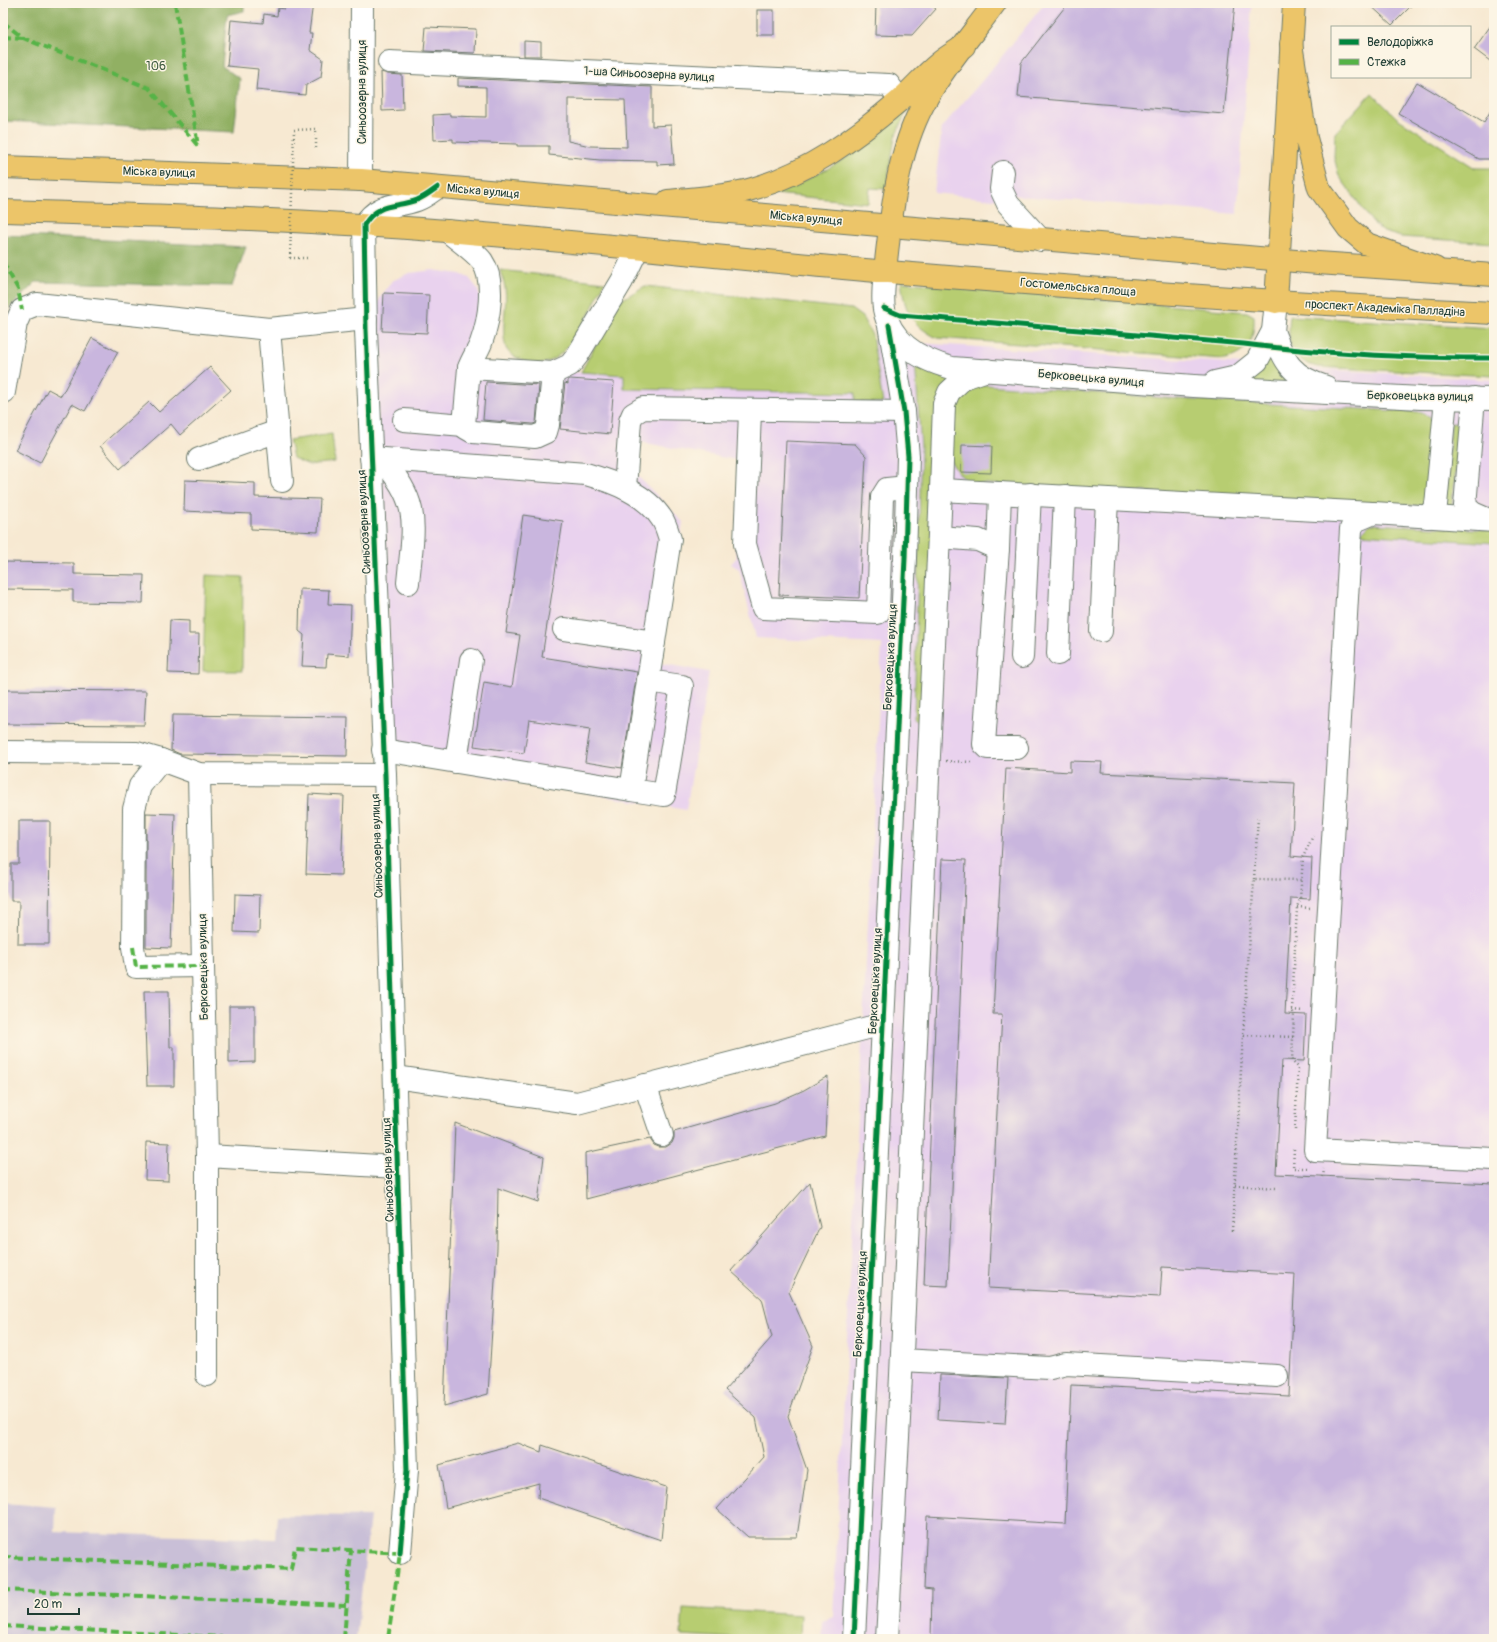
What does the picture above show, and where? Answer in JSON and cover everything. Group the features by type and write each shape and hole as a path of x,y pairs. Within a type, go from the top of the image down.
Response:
{"main road":[{"path":"3,211 263,219 364,225 446,231 637,250 884,271 890,225 906,148 924,104 939,78 995,3"},
{"path":"1276,302 1294,3"},
{"path":"1291,44 1306,138 1320,188 1348,228 1367,244 1452,273"},
{"path":"639,204 719,196 752,189 791,174 851,140 900,100 938,63 964,46"},
{"name":"Міська вулиця","path":"3,167 361,180 890,225"},
{"path":"890,225 1040,240 1279,260 1494,275"},
{"name":"Гостомельська площа","path":"884,271 1276,302"},
{"name":"проспект Академіка Палладіна","path":"1276,302 1494,313"}],"street":[{"name":"Синьоозерна вулиця","path":"361,180 362,3"},
{"name":"1-ша Синьоозерна вулиця","path":"389,62 889,85 900,100"},
{"path":"1003,172 1001,189 1008,204 1040,240"},
{"path":"364,225 370,216 380,209 393,204 416,201 427,196 438,187"},
{"name":"Синьоозерна вулиця","path":"364,225 366,319 376,459 407,1470 400,1553"},
{"path":"446,231 482,261 489,277 487,325 480,345 469,368 464,424 466,428 473,432 535,437 541,436 546,432 548,425 553,373"},
{"path":"469,368 553,373 570,365 577,356 622,280 637,250"},
{"name":"Берковецька вулиця","path":"854,1639 904,577 908,456 904,412 889,325 884,308 884,271"},
{"name":"Берковецька вулиця","path":"1194,386 1237,377 1257,361 1273,331 1276,302"},
{"path":"4,392 16,323 22,310 37,304 269,329 366,319"},
{"name":"Берковецька вулиця","path":"889,325 915,354 930,362 952,368 1194,386 1346,394 1484,398"},
{"path":"269,329 282,481"},
{"name":"Берковецька вулиця","path":"1273,331 1283,358 1299,376 1309,382 1346,394"},
{"name":"Берковецька вулиця","path":"887,1639 902,1360 944,404 949,392 964,378 987,370"},
{"path":"1428,517 1436,505 1446,398"},
{"path":"1484,398 1464,506 1473,514 1493,521"},
{"path":"625,488 630,420 638,410 644,408 750,411 904,412"},
{"path":"750,411 745,544 763,608 878,613 882,497 887,489 907,487"},
{"path":"404,420 464,424"},
{"path":"199,458 278,431"},
{"path":"376,459 586,474 608,480 625,488 647,504 662,519 670,539 631,790"},
{"path":"376,459 397,476 409,499 414,520 408,583"},
{"path":"941,490 1374,513 1493,521"},
{"path":"1000,493 998,549 984,744 988,748 1017,748"},
{"path":"1022,657 1030,494"},
{"path":"1058,654 1064,496"},
{"path":"1101,632 1107,499"},
{"path":"1374,513 1355,521 1350,535 1315,1150 1494,1159"},
{"path":"939,537 978,540 998,549"},
{"path":"880,576 904,577"},
{"path":"564,629 654,642"},
{"path":"456,762 471,660"},
{"path":"384,750 664,795 682,686 648,681"},
{"path":"3,752 137,753 199,774 385,775"},
{"path":"161,760 140,786 134,809 133,947 136,967 203,966"},
{"name":"Берковецька вулиця","path":"199,774 207,1156 207,1375"},
{"path":"395,1077 577,1103 883,1024"},
{"path":"646,1085 662,1135"},
{"path":"207,1156 397,1167"},
{"path":"902,1360 1050,1368 1066,1364 1277,1376"}],"path":[{"path":"310,258 290,258 294,130 316,129 316,149"},
{"path":"940,761 979,762 988,748"},
{"path":"1232,1231 1258,818"},
{"path":"1294,1014 1292,1010 1297,907 1303,857"},
{"path":"1254,879 1301,880"},
{"path":"1244,1035 1293,1037"},
{"path":"1235,1185 1276,1188"}],"shaded area":[{"path":"1045,3 1252,3 1237,214 1009,195 993,199 934,193 942,127 981,82"},
{"path":"433,270 460,274 469,278 477,288 481,300 478,323 465,347 461,366 624,375 624,389 855,393 855,402 871,340 1494,380 1494,1639 821,1639 822,1621 833,1617 882,644 756,638 739,569 731,564 737,557 735,549 742,461 640,442 635,473 683,522 659,663 709,672 686,810 396,761 373,317 380,298 392,281 409,273"},
{"path":"3,1503 56,1507 55,1532 275,1539 277,1515 370,1516 356,1639 3,1639"}],"green space":[{"name":"106","path":"3,3 244,3 244,11 227,15 222,66 240,79 234,132 3,121"},
{"path":"1372,93 1397,118 1475,168 1494,168 1494,243 1401,237 1384,232 1373,223 1339,176 1334,157 1335,133"},
{"path":"907,110 895,137 886,189 870,188 868,203 775,194 819,173 852,154 869,142"},
{"path":"3,235 246,247 232,286 36,282 6,311 3,327"},
{"path":"500,270 605,282 575,337 564,350 553,359 540,364 520,360 512,355 506,348 504,340 504,325 506,295 505,285"},
{"path":"901,282 1247,312 1254,316 1254,324 1251,338 1244,349 1239,354 1224,359 937,338 928,333 910,316"},
{"path":"645,286 851,309 862,317 872,335 883,403 855,402 855,393 624,389 624,375 581,372 619,301"},
{"path":"1290,316 1494,328 1494,376 1318,367 1301,360 1292,349 1289,334"},
{"path":"1271,343 1284,376 1296,388 1244,386"},
{"path":"915,361 929,373 949,379 920,721 914,719 921,448"},
{"path":"973,384 1193,400 1419,412 1429,416 1436,424 1425,506 968,483 956,470 950,460 952,402"},
{"path":"1451,423 1461,424 1452,504 1450,507 1444,508"},
{"path":"332,434 335,462 309,465 293,458 289,440"},
{"path":"1370,524 1494,530 1494,543 1360,534"},
{"path":"206,575 243,577 242,671 203,671"},
{"path":"683,1608 801,1615 800,1639 747,1639 681,1635"}],"building":[{"path":"286,3 313,3 309,33 312,33 310,50 323,59 321,77 306,85 305,95 256,90 258,69 227,66 231,20 263,23 264,14 277,16 278,8 285,9"},
{"path":"876,3 929,3 936,9 912,36 875,35"},
{"path":"1068,3 1235,3 1224,114 1018,97 1021,63"},
{"path":"1368,3 1414,3 1392,25"},
{"path":"757,10 774,10 774,35 757,35"},
{"path":"1494,21 1494,64 1474,49"},
{"path":"426,27 476,29 475,53 424,51"},
{"path":"524,41 541,42 541,56 524,56"},
{"path":"381,72 402,75 403,110 382,111"},
{"path":"458,78 652,87 652,126 671,125 674,164 657,165 657,161 600,160 549,155 549,146 517,146 517,144 453,142 453,139 434,140 433,115 450,114 450,116 486,117 486,87 458,86","holes":["568,99 625,100 627,147 590,146 568,141"]},
{"path":"1417,82 1484,122 1494,105 1494,159 1479,159 1398,113"},
{"path":"384,293 429,295 427,333 382,331"},
{"path":"92,338 118,352 85,411 72,404 40,463 15,450 48,389 61,396"},
{"path":"210,367 231,390 180,435 171,424 120,469 100,446 149,402 159,412"},
{"path":"568,380 614,382 610,434 560,429 565,383 568,384"},
{"path":"486,382 539,385 536,423 483,420"},
{"path":"786,441 855,444 866,456 859,598 779,595"},
{"path":"962,445 992,446 991,473 961,472"},
{"path":"185,480 255,483 255,497 320,499 318,532 251,529 251,514 184,511"},
{"path":"523,515 563,521 542,657 637,672 622,768 585,762 590,729 529,720 524,753 474,746 484,682 512,687 520,635 506,633"},
{"path":"3,562 74,563 74,574 144,575 143,603 73,602 73,590 3,589"},
{"path":"300,589 329,590 328,604 351,605 349,656 327,654 326,667 302,666 304,635 299,631"},
{"path":"170,620 189,621 189,634 199,634 198,674 168,673"},
{"path":"3,690 146,691 144,725 3,724"},
{"path":"172,715 348,717 347,756 180,754 171,750"},
{"path":"1070,761 1102,762 1101,773 1295,783 1291,856 1312,858 1310,899 1291,898 1285,1014 1306,1015 1304,1061 1282,1060 1276,1174 1494,1184 1494,1639 931,1639 932,1590 924,1589 927,1516 1065,1524 1071,1385 1289,1396 1295,1274 1162,1267 1160,1297 988,1288 1002,1014 993,1014 1006,768 1070,772"},
{"path":"309,794 344,796 341,875 306,874"},
{"path":"146,813 175,814 171,948 146,947"},
{"path":"19,821 50,821 49,944 18,944 19,901 11,901 11,864 19,864"},
{"path":"942,859 966,860 948,1286 924,1285"},
{"path":"235,894 260,895 259,933 234,932"},
{"path":"144,991 169,991 170,1047 174,1047 174,1086 147,1086"},
{"path":"229,1006 255,1006 255,1062 229,1063"},
{"path":"828,1076 825,1136 586,1199 585,1153 650,1139 654,1145 666,1147 672,1143 674,1132 775,1103 804,1090"},
{"path":"455,1123 544,1157 538,1202 498,1188 497,1248 488,1394 444,1406"},
{"path":"146,1142 169,1143 168,1181 145,1180"},
{"path":"810,1182 820,1227 789,1292 813,1346 788,1416 807,1470 797,1537 748,1537 717,1509 764,1457 756,1418 725,1390 772,1337 762,1299 731,1271"},
{"path":"940,1375 1008,1378 1005,1424 938,1420"},
{"path":"518,1443 541,1452 542,1445 666,1487 661,1540 538,1498 539,1483 446,1508 439,1465"}],"marked path":[{"path":"175,3 198,146"},
{"path":"3,22 23,38 149,88 198,146"},
{"path":"3,37 23,38"},
{"path":"3,262 18,289 22,310"},
{"path":"133,947 136,967 203,966"},
{"path":"3,1557 291,1569 295,1547 400,1553 388,1639"},
{"path":"344,1639 351,1550"},
{"path":"3,1590 346,1605"},
{"path":"3,1626 259,1639"}],"cycle path":[{"path":"400,1553 407,1470 385,775 366,330 364,225 369,218 381,209 417,200 438,187"},
{"path":"884,308 900,315 1337,353 1494,358"},
{"path":"854,1639 905,558 908,456 904,412 889,325"}]}
